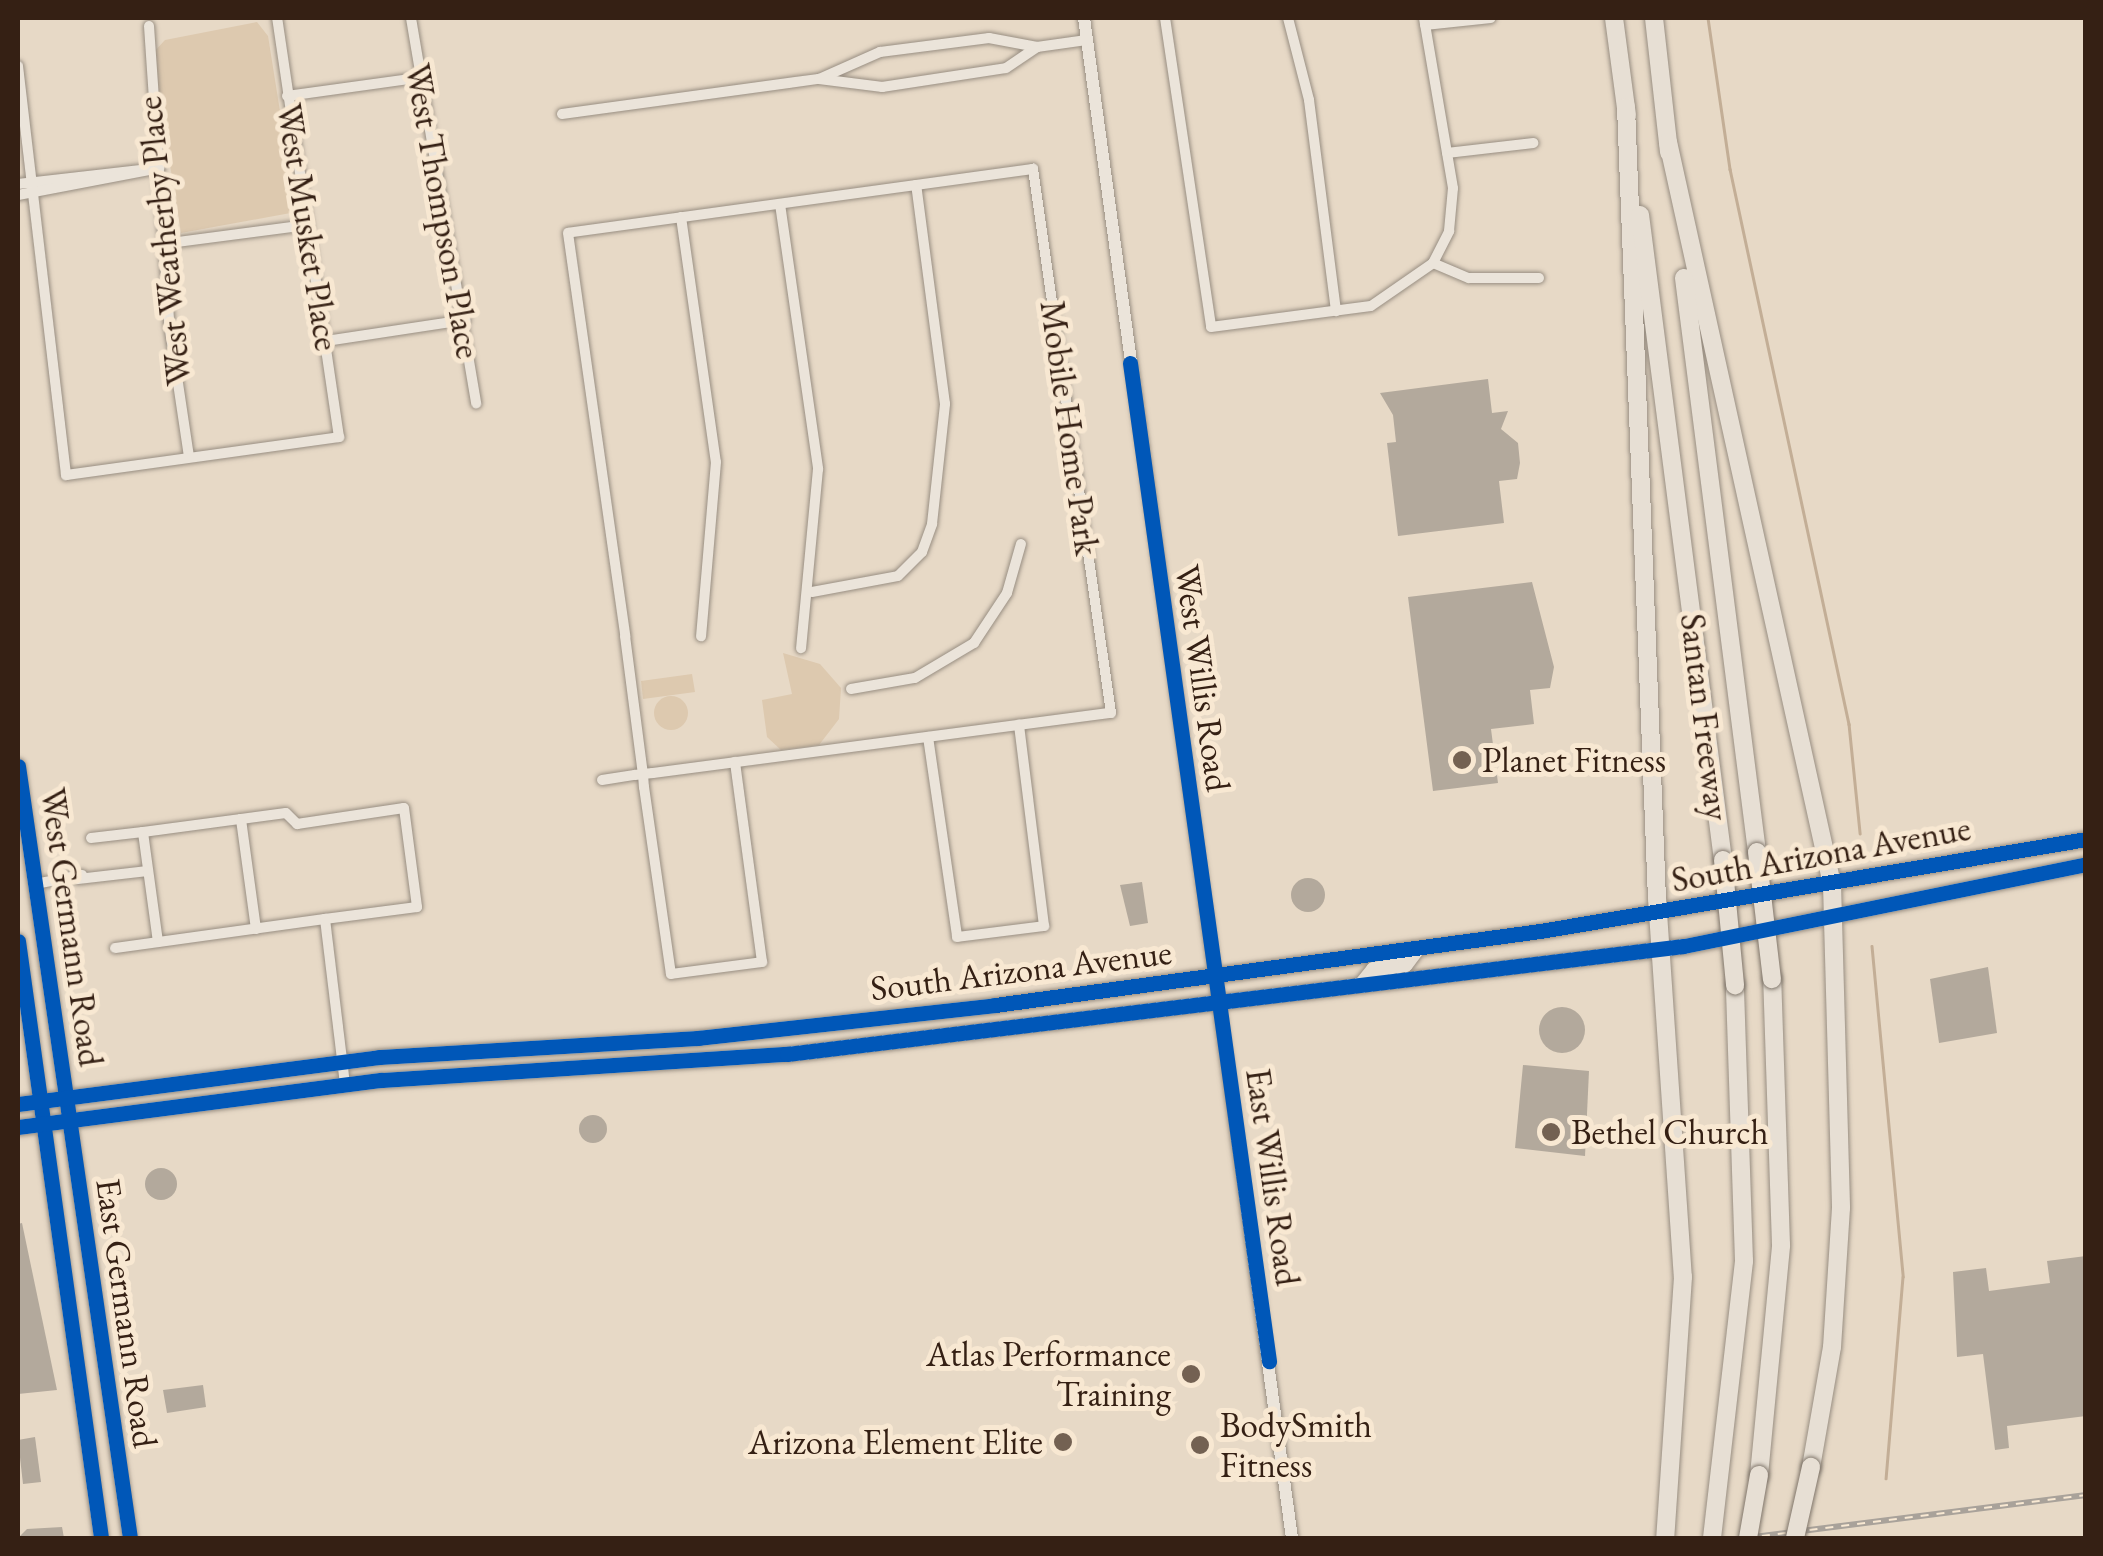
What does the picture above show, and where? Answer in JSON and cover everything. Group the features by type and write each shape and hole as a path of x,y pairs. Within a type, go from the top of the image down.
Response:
{"highway":[{"name":"Santan Freeway","path":"1614,18 1724,860 1735,985 1744,1261 1712,1538"},
{"name":"Santan Freeway","path":"1654,18 1772,979 1781,1245 1759,1475 1748,1538"},
{"path":"1626,107 1658,912 1683,1277 1666,1538"},
{"path":"1668,142 1832,884 1838,1286 1811,1468 1795,1538"}],"main road":[{"name":"West Germann Road","path":"18,766 22,824 35,884 66,1096"},
{"name":"South Arizona Avenue","path":"18,1104 342,1062 698,1038 1212,976 1658,912 2086,839"},
{"name":"South Arizona Avenue","path":"18,1127 345,1085 786,1054 1662,948 1833,920 2086,864"},
{"name":"West Germann Road","path":"18,940 39,1100"},
{"path":"1361,984 1373,970 1405,964 1416,948"},
{"name":"East Germann Road","path":"66,1096 130,1538"},
{"name":"East Germann Road","path":"39,1100 101,1538"},
{"path":"88,1447 116,1442"},
{"path":"96,1502 124,1497"}],"street":[{"name":"West Musket Place","path":"189,457 339,437 277,18"},
{"name":"West Thompson Place","path":"412,18 416,78 465,320 476,404"},
{"name":"West Willis Road","path":"1084,18 1216,1000"},
{"path":"1166,18 1212,327 1336,312 1402,293 1433,263 1449,231 1447,154 1425,22 1491,18"},
{"path":"1288,18 1309,100 1336,312"},
{"name":"West Weatherby Place","path":"148,26 170,243 169,323 189,457"},
{"path":"820,78 880,52 989,38 1036,47 1087,40"},
{"path":"562,114 820,78 900,85 1006,68 1036,47"},
{"path":"18,66 66,476 189,457"},
{"path":"287,96 416,78"},
{"path":"1447,154 1533,143"},
{"path":"18,184 35,186 160,168"},
{"name":"Mobile Home Park","path":"602,780 643,774 1110,713 1034,169 568,233 643,774 671,974 762,962 735,762"},
{"path":"812,592 898,576 922,552 932,524 945,404 916,185"},
{"path":"18,195 35,186"},
{"path":"780,204 818,469 812,592 801,648"},
{"path":"681,218 716,462 701,636"},
{"path":"170,243 306,225"},
{"path":"1433,263 1469,278 1539,278"},
{"path":"326,341 465,320"},
{"name":"Mobile Home Park","path":"851,689 915,678 974,643 1008,594 1022,544"},
{"path":"928,737 957,936 1044,926 1019,725"},
{"path":"90,838 286,813 297,824 404,808 417,907 115,948"},
{"path":"241,819 256,928"},
{"path":"143,832 158,942"},
{"path":"35,884 148,871"},
{"path":"325,919 345,1085"},
{"name":"East Willis Road","path":"1216,1000 1292,1538"}],"shaded area":[{"path":"257,22 268,36 296,212 181,233 152,54 165,40"},
{"path":"783,653 820,664 841,688 839,719 819,745 781,750 767,737 762,700 792,694"},
{"path":"692,674 695,692 643,699 641,681"},
{"path":"671,696 683,701 688,713 683,725 671,730 659,725 654,713 659,701"}],"building":[{"path":"1488,379 1492,413 1508,411 1501,429 1518,443 1517,479 1499,481 1504,523 1398,536 1387,443 1396,442 1393,415 1380,393"},
{"path":"1532,582 1554,667 1550,688 1530,690 1534,724 1491,729 1498,783 1433,791 1408,597"},
{"path":"1308,878 1320,883 1325,895 1320,907 1308,912 1296,907 1291,895 1296,883"},
{"path":"1142,882 1148,923 1130,926 1120,885"},
{"path":"1988,967 1997,1033 1939,1043 1930,979"},
{"path":"1562,1007 1578,1014 1585,1030 1578,1046 1562,1053 1546,1046 1539,1030 1546,1014"},
{"path":"1523,1065 1589,1071 1585,1156 1515,1148"},
{"path":"593,1115 603,1119 607,1129 603,1139 593,1143 583,1139 579,1129 583,1119"},
{"path":"161,1168 172,1173 177,1184 172,1195 161,1200 150,1195 145,1184 150,1173"},
{"path":"22,1223 57,1390 18,1394 18,1224"},
{"path":"2086,1256 2086,1416 2007,1426 2009,1448 1995,1450 1983,1354 1957,1357 1953,1272 1986,1268 1989,1291 2050,1283 2047,1261"},
{"path":"203,1385 206,1407 167,1413 163,1390"},
{"path":"35,1437 41,1482 23,1484 18,1440"},
{"path":"62,1527 64,1538 18,1538 27,1529"}],"waterway":[{"path":"1708,18 1730,169 1849,724 1860,833"},
{"path":"1872,946 1903,1277 1886,1478"}],"railway":[{"path":"1746,1538 2086,1495"}],"cycle path":[{"path":"1130,363 1269,1361"},
{"path":"18,766 130,1538"},
{"path":"18,1104 379,1057 698,1038 995,1005 1540,931 2086,839"},
{"path":"18,1127 382,1080 787,1054 1684,946 2086,864"},
{"path":"18,941 101,1538"}],"place":[{"name":"Planet Fitness","path":"1462,760"},
{"name":"Bethel Church","path":"1551,1132"},
{"name":"Atlas Performance Training","path":"1191,1374"},
{"name":"Arizona Element Elite","path":"1063,1442"},
{"name":"BodySmith Fitness","path":"1200,1445"}]}
